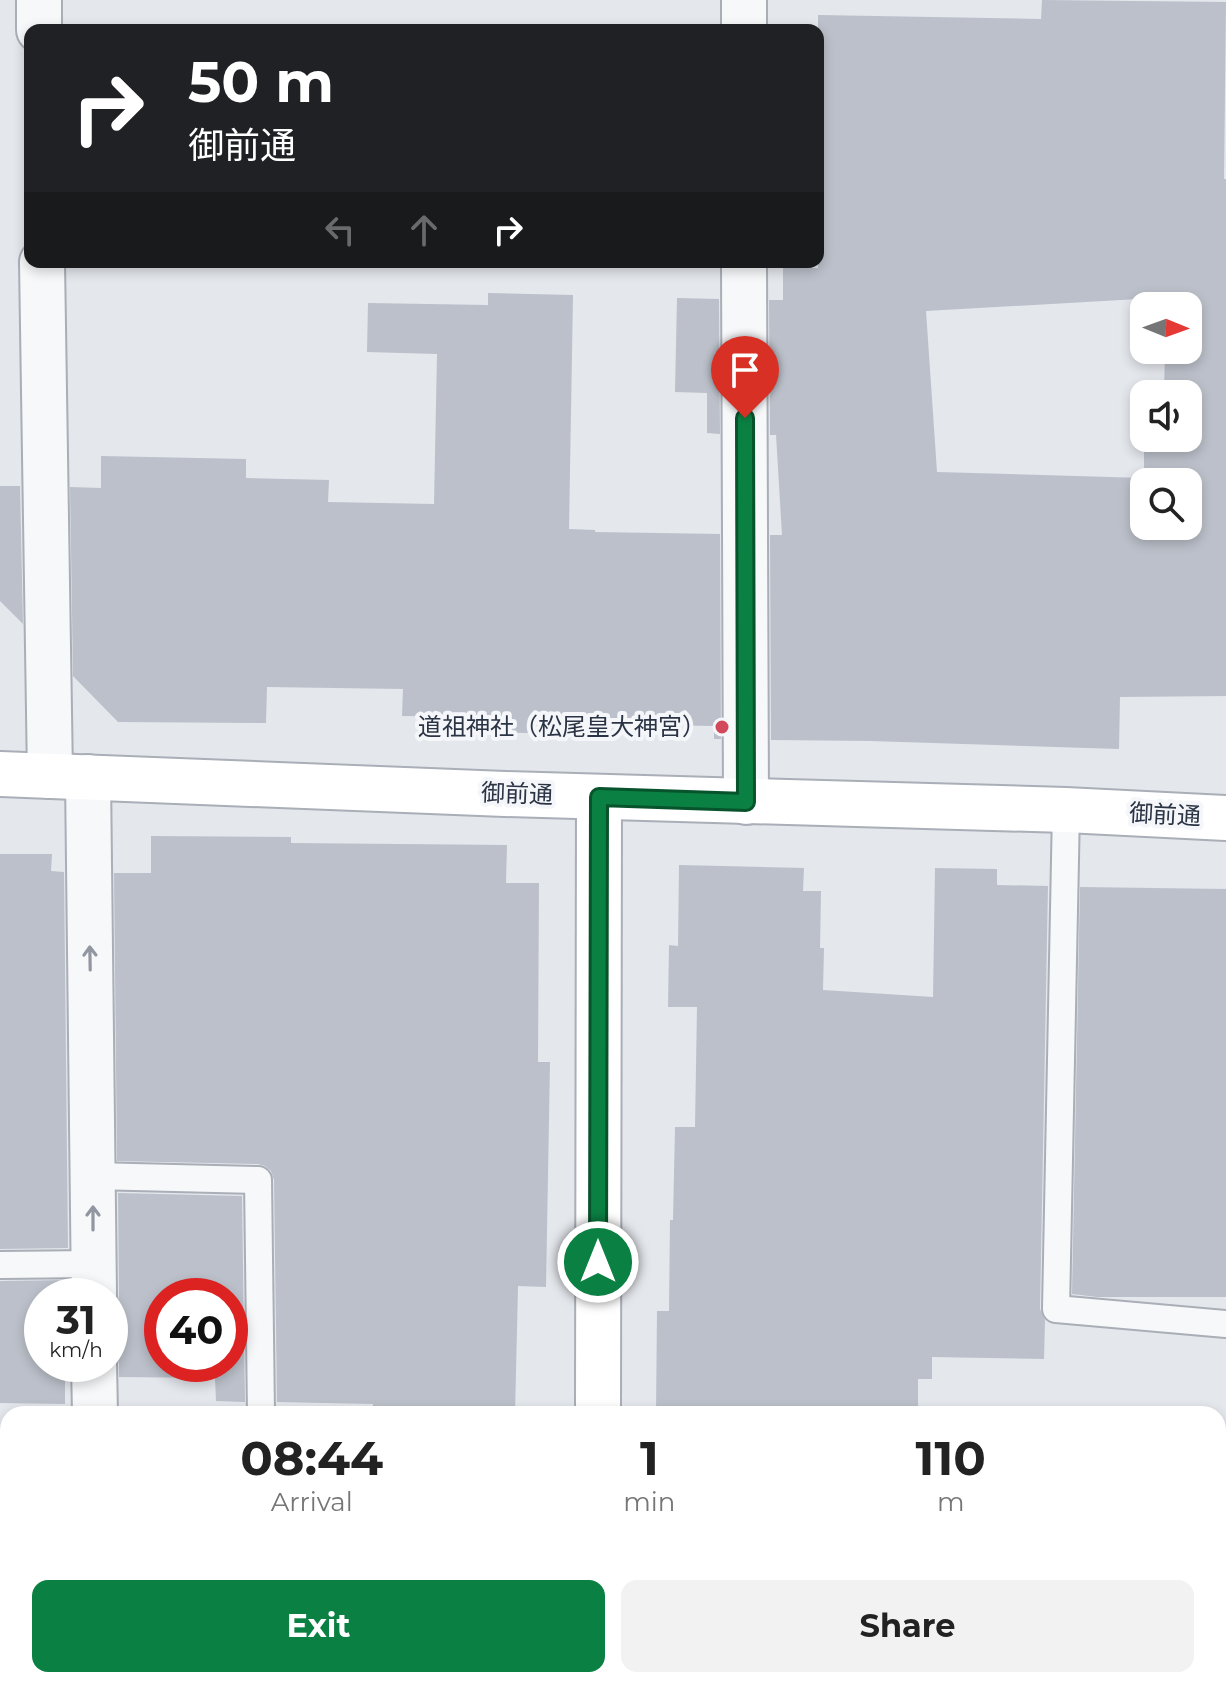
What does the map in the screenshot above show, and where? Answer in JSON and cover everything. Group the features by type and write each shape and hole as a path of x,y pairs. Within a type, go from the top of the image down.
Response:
{"street":[{"path":"39,0 39,24"},
{"path":"744,0 744,24"},
{"path":"42,268 93,1176 93,1278"},
{"path":"744,268 746,802"},
{"name":"御前通","path":"0,774 1226,818"},
{"path":"598,1406 599,797"},
{"path":"94,1382 95,1406"}],"lane":[{"path":"1066,810 1056,1309 1226,1324"},
{"path":"93,1176 258,1180 261,1406"},
{"path":"0,1265 81,1278"}],"building":[{"path":"1042,0 1226,2 1226,696 1120,697 1119,749 771,740 770,535 782,535 776,435 770,435 769,300 783,300 783,268 824,268 824,24 818,24 818,15 1041,19","holes":["1130,292 1202,292 1202,364 1165,364 1164,380 1202,380 1202,452 1144,452 1144,468 1202,468 1202,540 1130,540 1130,478 937,472 926,311 1130,299"]},
{"path":"488,293 573,295 569,529 720,534 721,739 714,739 714,726 588,724 588,727 530,726 529,733 471,732 472,717 402,716 403,689 267,687 266,723 118,722 73,676 70,487 101,488 101,456 246,459 246,478 329,480 328,502 434,504 437,354 367,352 368,303 488,305"},
{"path":"677,298 719,299 720,434 707,433 707,393 675,392"},
{"path":"0,486 20,486 23,624 0,601"},
{"path":"151,836 291,837 291,843 507,845 506,883 539,883 538,1062 550,1062 546,1287 518,1286 515,1406 277,1402 274,1180 271,1171 258,1164 117,1161 114,873 151,873"},
{"path":"0,854 52,854 51,871 64,872 68,1248 0,1249"},
{"path":"679,865 804,868 803,891 821,891 823,990 933,997 935,868 997,869 997,885 1048,886 1040,1309 1045,1320 1044,1359 932,1357 932,1379 918,1379 918,1406 656,1406 657,1311 669,1311 675,1127 695,1127 697,1007 668,1007 669,945 678,946"},
{"path":"1080,887 1226,889 1226,1297 1097,1297 1072,1294"},
{"path":"118,1193 242,1196 243,1278 144,1278 144,1377 128,1377 128,1278 119,1278"},
{"path":"0,1281 24,1281 24,1382 65,1382 65,1404 0,1403"},
{"path":"215,1382 245,1382 245,1402 216,1401"}],"place":[{"name":"道祖神社（松尾皇大神宮）","path":"722,727"}],"route":[{"path":"598,1262 599,797 746,802 745,418"}]}
